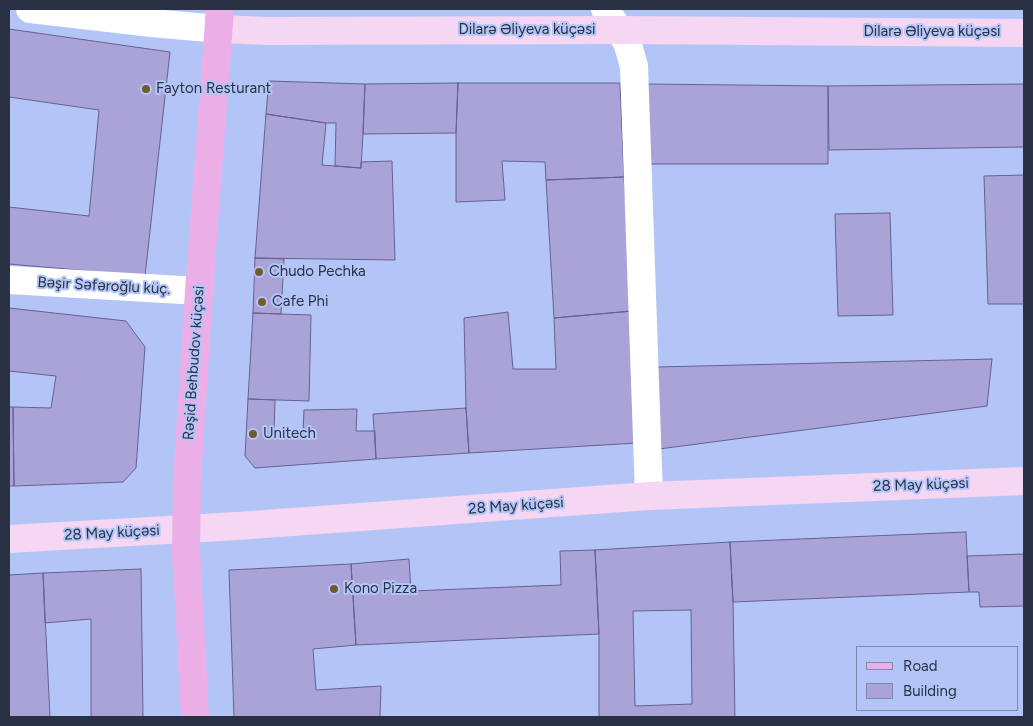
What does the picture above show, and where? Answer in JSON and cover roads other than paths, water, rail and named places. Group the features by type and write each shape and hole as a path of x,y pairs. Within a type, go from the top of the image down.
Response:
{"main road":[{"name":"Dilarə Əliyeva küçəsi","path":"219,19 267,31 612,20 1024,33"},
{"name":"Rəşid Behbudov küçəsi","path":"195,717 186,530 187,481 219,19"},
{"name":"28 May küçəsi","path":"9,539 186,530 650,496 1024,481"}],"street":[{"name":"Dilarə Əliyeva küçəsi","path":"30,9 152,23 219,19"},
{"path":"612,20 627,42 634,66 650,496"},
{"name":"Bəşir Səfəroğlu küç.","path":"9,280 199,292"}],"place":[{"name":"Fayton Resturant","path":"146,89"},
{"name":"Chudo Pechka","path":"259,272"},
{"name":"Cafe Phi","path":"262,302"},
{"name":"Unitech","path":"253,434"},
{"name":"Kono Pizza","path":"334,589"}]}
